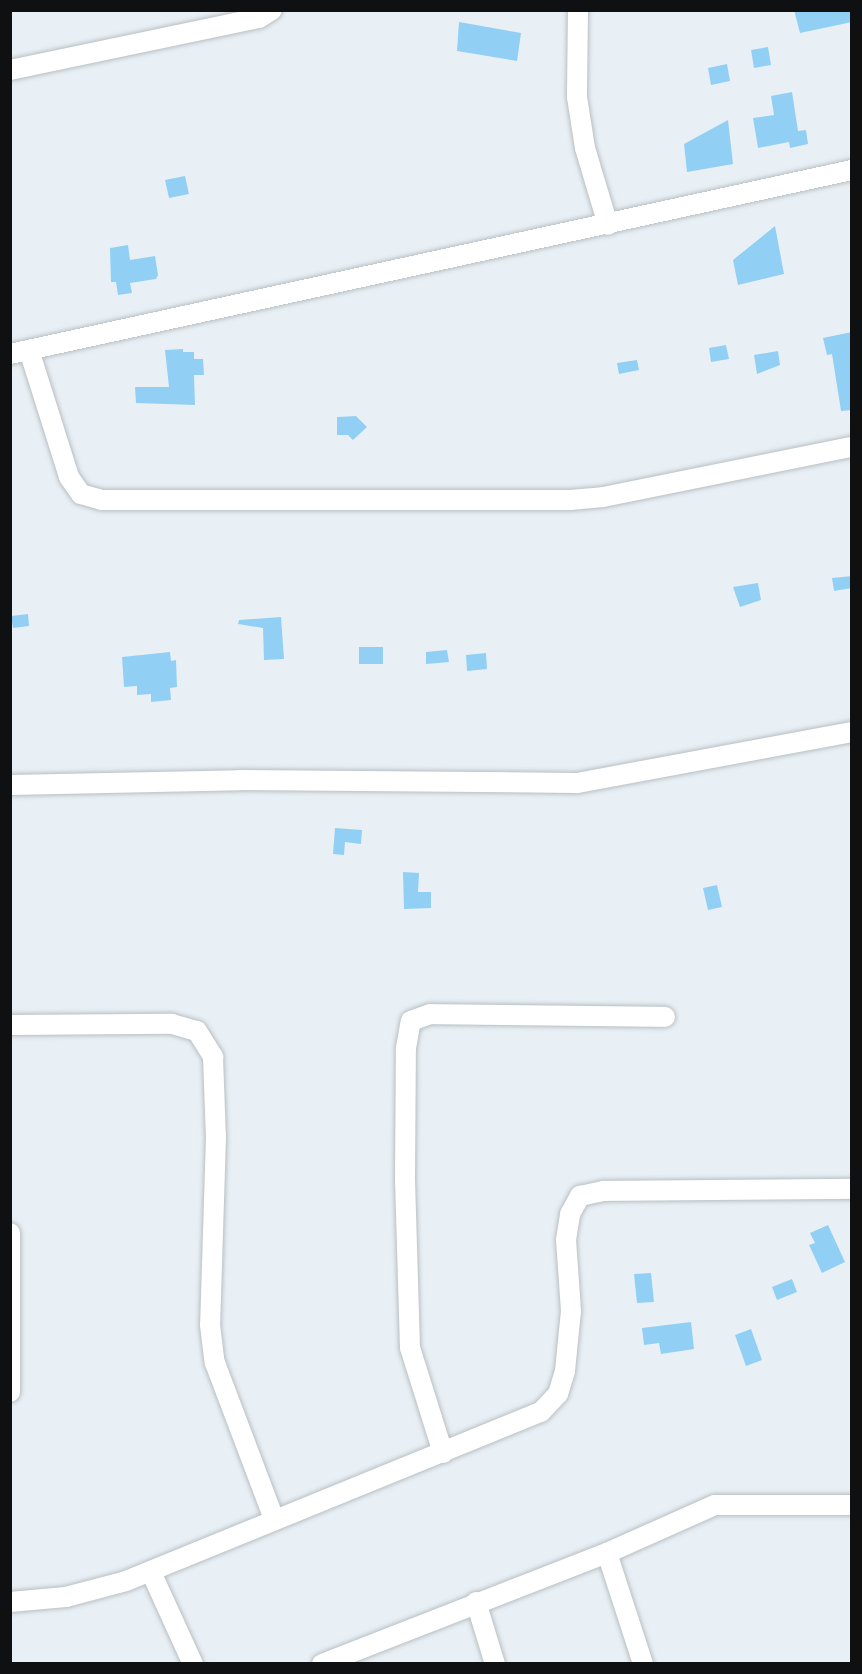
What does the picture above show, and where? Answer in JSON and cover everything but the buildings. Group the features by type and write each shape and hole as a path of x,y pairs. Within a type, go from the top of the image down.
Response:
{"street":[{"path":"10,70 259,18 272,10"},
{"path":"578,10 577,97 585,148 608,225"},
{"path":"852,170 20,352 69,477 81,494 102,500 570,500 603,497 852,447"},
{"path":"10,785 240,780 578,783 852,732"},
{"path":"443,1453 410,1348 405,1181 406,1048 411,1021 430,1014 665,1017"},
{"path":"10,1025 172,1024 198,1031 213,1058 216,1137 210,1325 225,1398 274,1519"},
{"path":"10,1602 66,1597 151,1572 274,1519 541,1412 558,1394 565,1371 571,1311 566,1240 570,1214 580,1196 604,1191 852,1189"},
{"path":"10,1233 10,1392"},
{"path":"322,1664 476,1602 608,1553 715,1505 852,1505"},
{"path":"608,1553 643,1664"},
{"path":"151,1572 193,1664"},
{"path":"476,1602 495,1664"}]}
